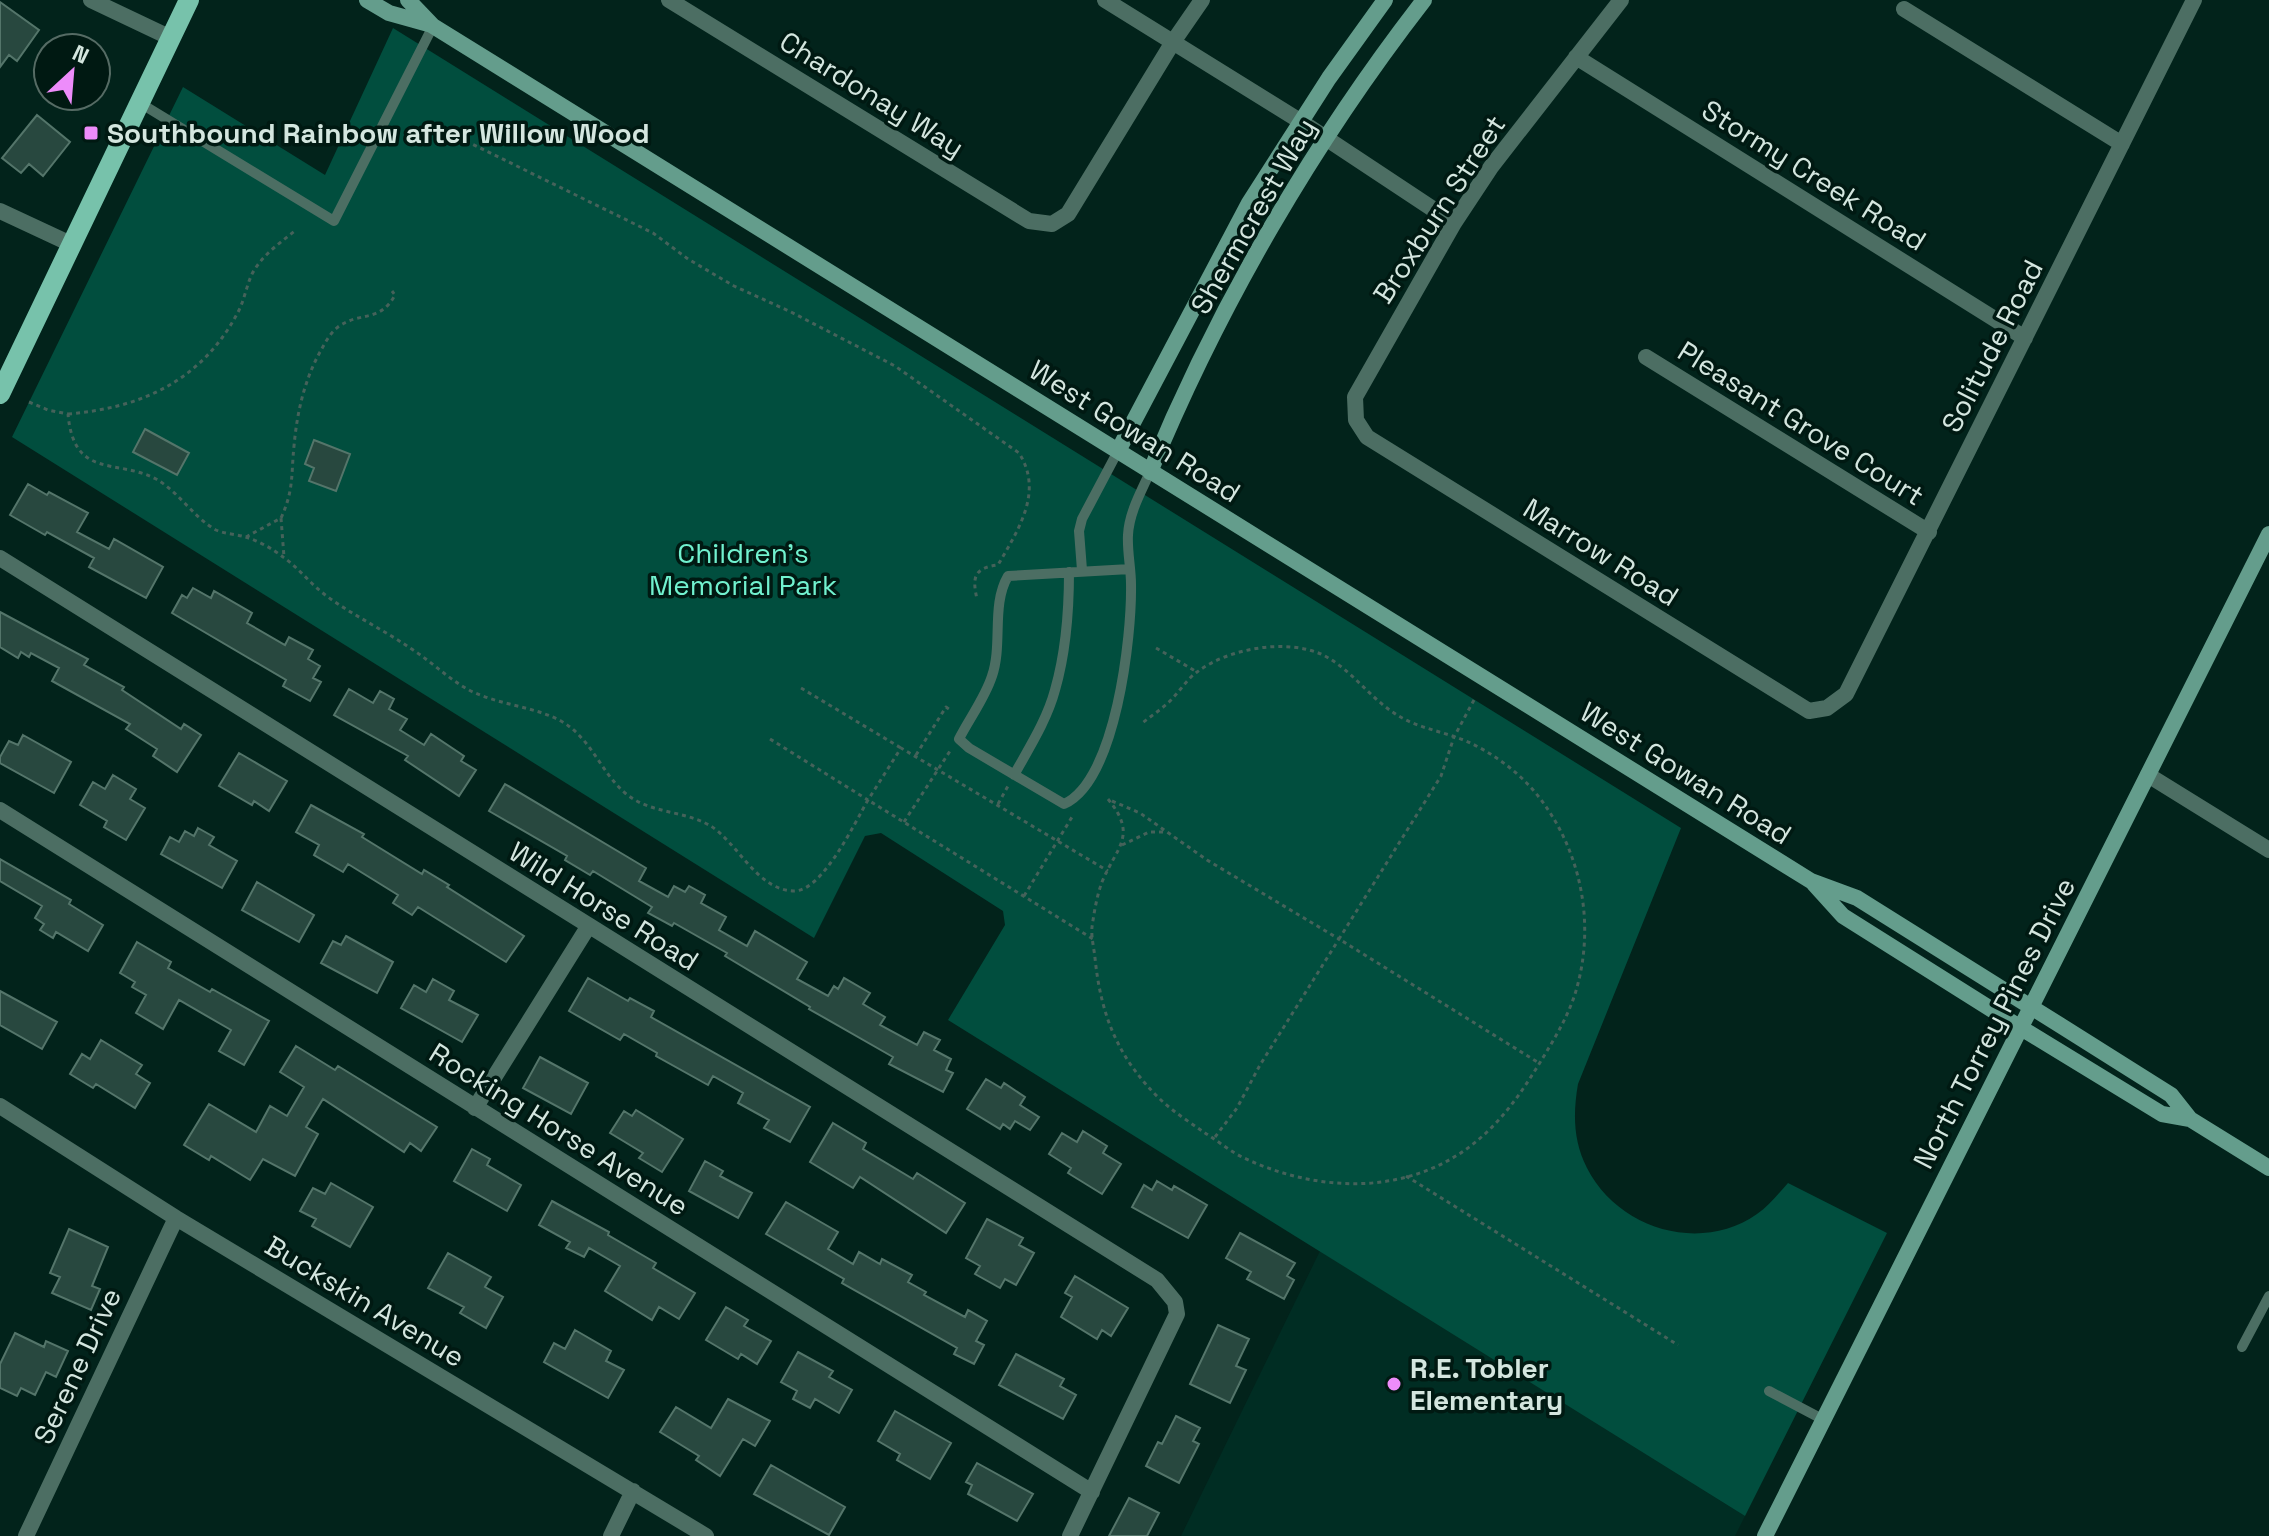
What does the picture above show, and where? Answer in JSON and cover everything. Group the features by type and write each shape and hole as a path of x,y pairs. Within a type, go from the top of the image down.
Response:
{"main road":[{"path":"0,394 189,0"}],"street":[{"path":"91,0 171,38"},
{"name":"West Gowan Road","path":"367,0 389,13 433,26"},
{"name":"West Gowan Road","path":"408,0 433,26 1150,472 1811,881 1857,898 2032,1007 2171,1095 2190,1119 2269,1168"},
{"name":"Chardonay Way","path":"669,0 1029,221 1052,224 1068,214 1173,42"},
{"path":"1105,0 1300,121 1454,223"},
{"path":"1173,42 1202,0"},
{"name":"Shermcrest Way","path":"1118,451 1226,244 1300,121 1385,0"},
{"name":"Shermcrest Way","path":"1150,472 1224,316 1275,220 1424,0"},
{"name":"Broxburn Street","path":"1356,420 1355,397 1454,223 1491,167 1621,0"},
{"name":"Solitude Road","path":"1827,708 1846,694 2194,0"},
{"path":"1904,9 2122,144"},
{"name":"Stormy Creek Road","path":"1576,57 2025,338"},
{"path":"0,211 73,245"},
{"name":"Pleasant Grove Court","path":"1646,357 1929,532"},
{"name":"Marrow Road","path":"1356,420 1367,437 1809,711 1827,708"},
{"name":"North Torrey Pines Drive","path":"1765,1536 2269,534"},
{"name":"Wild Horse Road","path":"0,558 1157,1280 1175,1302 1177,1314 1092,1492"},
{"path":"2148,775 2269,850"},
{"name":"Rocking Horse Avenue","path":"0,810 1092,1492"},
{"name":"West Gowan Road","path":"1811,881 1843,916 2021,1028 2162,1114 2190,1119"},
{"path":"475,1108 588,927"},
{"name":"Buckskin Avenue","path":"0,1106 176,1218 706,1536"},
{"name":"Serene Drive","path":"26,1536 176,1218"},
{"path":"611,1536 633,1491"},
{"path":"1070,1536 1092,1492"}],"lane":[{"path":"140,103 334,221 433,26"},
{"path":"1082,570 1079,531 1082,519 1118,451"},
{"path":"1130,569 1008,576 1001,588 999,635 992,677 959,739 1064,804 1075,799 1083,790 1102,752 1120,700 1129,642 1130,569 1128,536 1131,514 1150,472"},
{"path":"1014,775 1055,693 1065,646 1069,572"},
{"path":"2242,1347 2269,1296"},
{"path":"1769,1391 1824,1420"}],"path":[{"path":"466,141 653,233 688,259 734,286 895,366 1019,453 1027,466 1030,482 1026,512 998,565 976,572 972,580 977,599"},
{"path":"29,402 68,414 144,400 163,390 199,364 238,313 261,260 296,230"},
{"path":"284,557 281,518 293,486 299,406 321,350 338,327 354,319 382,312 395,295 392,291"},
{"path":"68,414 75,442 85,455 98,464 153,477 172,489 215,529 246,537 284,557 327,597 409,647 450,679 473,692 558,719 577,732 610,777 626,793 661,812 696,819 712,827 766,879 780,888 796,891 808,887 821,875 901,748"},
{"path":"246,537 281,518"},
{"path":"1141,724 1171,701 1197,672 1245,652 1270,645 1296,646 1323,655 1397,715 1492,756 1532,789 1549,811 1575,863 1585,917 1581,971 1564,1022 1539,1063 1513,1104 1487,1132 1462,1152 1433,1167 1372,1184 1308,1181 1241,1157 1165,1104 1124,1057 1106,1022 1097,976 1092,929 1101,884 1122,845 1122,816 1108,799 1140,813 1207,860 1539,1063"},
{"path":"1156,648 1197,672"},
{"path":"801,688 1108,871"},
{"path":"1214,1138 1237,1108 1260,1065 1441,776 1454,737 1474,700"},
{"path":"916,755 946,707 949,709"},
{"path":"770,739 1093,939"},
{"path":"904,822 959,739"},
{"path":"998,804 1014,775"},
{"path":"1024,896 1072,817"},
{"path":"1122,845 1149,832 1168,832"},
{"path":"1406,1176 1678,1345"}],"shaded area":[{"name":"R.E. Tobler Elementary","path":"1320,1251 1745,1516 1735,1536 1181,1536"}],"green space":[{"name":"Children's Memorial Park","path":"393,28 1681,828 1578,1084 1575,1127 1587,1168 1601,1189 1619,1207 1639,1220 1662,1229 1686,1233 1711,1232 1735,1226 1761,1211 1788,1183 1887,1233 1745,1516 948,1020 1005,925 1003,911 881,833 865,836 814,938 12,437 183,87 325,175"}],"building":[{"path":"0,2 39,30 32,32 32,40 17,61 9,55 0,67"},
{"path":"37,115 70,142 43,176 29,164 21,173 2,158"},
{"path":"145,429 189,453 177,475 133,452"},
{"path":"314,440 350,454 336,491 309,481 314,468 305,464"},
{"path":"28,484 88,513 77,532 109,549 114,539 163,567 146,598 89,567 94,558 10,515"},
{"path":"193,588 211,598 214,591 252,613 247,623 285,645 289,637 313,650 308,659 320,666 313,678 321,682 310,701 283,686 286,680 172,613 182,595 187,598"},
{"path":"0,612 88,659 84,665 124,687 122,690 181,729 184,724 201,735 177,772 153,756 157,749 126,729 130,724 52,681 59,668 31,653 29,657 21,652 18,658 0,647"},
{"path":"349,689 373,703 380,691 394,699 389,709 407,719 400,730 424,745 431,734 464,756 461,761 476,770 459,796 405,760 408,756 334,715"},
{"path":"23,735 71,762 54,793 0,763 9,741 18,745"},
{"path":"239,753 287,781 269,811 219,786"},
{"path":"113,775 136,789 130,799 145,808 126,840 104,827 107,821 80,805 93,782 105,789"},
{"path":"505,784 646,868 639,881 668,897 674,886 685,892 689,886 705,895 701,903 726,917 719,930 747,946 755,931 807,962 797,979 828,996 834,986 838,989 844,978 870,993 863,1004 885,1017 880,1025 917,1045 924,1032 940,1040 934,1050 951,1059 946,1070 953,1073 943,1092 889,1064 893,1057 809,1009 725,956 727,953 674,923 672,926 648,913 652,907 593,871 590,875 565,860 567,856 489,811"},
{"path":"311,805 364,834 362,837 422,874 424,870 449,885 447,887 524,936 506,962 418,907 412,915 393,903 398,895 348,864 343,872 314,855 319,845 296,832"},
{"path":"198,828 214,837 209,845 237,861 222,888 161,854 170,837 179,842 185,831 194,836"},
{"path":"0,859 71,900 69,904 103,925 88,951 56,932 53,938 40,930 44,924 35,918 42,906 0,881"},
{"path":"257,882 314,915 299,942 242,910"},
{"path":"346,936 393,962 377,993 321,963 333,941 341,945"},
{"path":"137,942 171,962 168,968 269,1021 244,1065 219,1051 231,1030 179,1000 163,1029 136,1013 146,995 132,987 135,982 120,973"},
{"path":"588,978 628,1001 630,998 654,1011 651,1017 810,1107 790,1142 764,1128 769,1120 738,1103 743,1093 713,1076 708,1085 624,1034 620,1040 569,1011"},
{"path":"433,979 454,991 449,1000 478,1015 462,1042 401,1008 414,985 426,992"},
{"path":"0,991 57,1022 42,1049 0,1025"},
{"path":"101,1040 142,1065 136,1074 150,1083 135,1108 96,1084 93,1088 70,1074 82,1054 90,1059"},
{"path":"296,1046 335,1070 338,1066 437,1127 421,1151 410,1143 404,1152 323,1099 306,1127 318,1134 295,1176 263,1159 250,1180 211,1156 209,1160 184,1145 209,1104 256,1132 270,1106 287,1116 304,1087 280,1072"},
{"path":"540,1057 588,1083 571,1114 523,1088"},
{"path":"986,1079 1001,1088 1004,1083 1025,1097 1020,1105 1039,1117 1030,1130 1015,1121 1010,1129 1003,1124 1000,1129 967,1109"},
{"path":"636,1110 683,1139 662,1172 639,1158 643,1153 610,1133 624,1111 632,1116"},
{"path":"833,1123 866,1143 863,1149 913,1179 917,1173 965,1203 946,1233 860,1177 853,1188 810,1162"},
{"path":"1083,1131 1107,1146 1103,1153 1121,1164 1102,1194 1068,1173 1071,1168 1049,1154 1062,1133 1077,1142"},
{"path":"472,1149 490,1159 487,1165 521,1185 507,1211 454,1181"},
{"path":"705,1161 723,1171 720,1176 752,1193 738,1218 689,1191"},
{"path":"1157,1181 1172,1190 1174,1186 1207,1205 1188,1238 1132,1207 1144,1185 1152,1190"},
{"path":"331,1183 373,1207 350,1247 312,1226 316,1219 300,1211 313,1188 325,1194"},
{"path":"552,1201 609,1232 608,1235 656,1263 653,1268 695,1293 679,1319 659,1307 652,1320 605,1291 620,1266 589,1248 584,1257 566,1248 570,1242 539,1225"},
{"path":"786,1202 838,1232 828,1249 853,1264 859,1252 880,1264 882,1259 912,1275 908,1282 926,1292 924,1295 965,1317 968,1310 987,1321 976,1341 984,1345 974,1364 954,1354 957,1348 842,1283 844,1279 766,1234"},
{"path":"987,1219 1023,1238 1019,1245 1034,1253 1016,1285 1005,1279 1000,1288 975,1274 980,1266 966,1258"},
{"path":"69,1229 108,1247 92,1286 100,1289 91,1310 52,1293 60,1277 50,1273"},
{"path":"1240,1233 1295,1263 1287,1276 1294,1280 1284,1299 1247,1279 1251,1272 1226,1258"},
{"path":"448,1253 491,1277 485,1287 503,1297 486,1328 460,1313 464,1307 428,1288"},
{"path":"1075,1276 1128,1308 1111,1336 1102,1330 1097,1339 1061,1317 1072,1297 1065,1293"},
{"path":"726,1307 748,1320 744,1326 771,1341 757,1364 741,1354 738,1359 706,1340"},
{"path":"1218,1325 1249,1339 1236,1366 1246,1370 1230,1403 1190,1384"},
{"path":"575,1330 611,1351 606,1361 624,1370 608,1398 544,1362 554,1343 565,1349"},
{"path":"15,1333 44,1347 46,1341 68,1351 56,1377 46,1372 35,1395 21,1388 17,1396 0,1388 0,1364"},
{"path":"798,1352 833,1371 829,1377 852,1390 839,1413 815,1399 810,1408 793,1399 797,1391 781,1382"},
{"path":"1016,1354 1064,1379 1060,1386 1076,1395 1063,1419 999,1385"},
{"path":"728,1399 770,1421 755,1446 743,1439 720,1476 696,1460 699,1456 660,1432 676,1407 711,1428"},
{"path":"895,1411 951,1443 930,1479 897,1460 900,1454 878,1441"},
{"path":"1176,1416 1200,1428 1193,1441 1199,1444 1179,1483 1146,1466 1158,1442 1162,1444"},
{"path":"977,1463 1033,1494 1017,1521 968,1494 972,1485 966,1482"},
{"path":"771,1465 845,1507 829,1535 754,1494"},
{"path":"1129,1498 1159,1513 1147,1536 1109,1536"}],"place":[{"name":"Southbound Rainbow after Willow Wood","path":"91,133"},
{"name":"R.E. Tobler Elementary","path":"1394,1384"}]}
